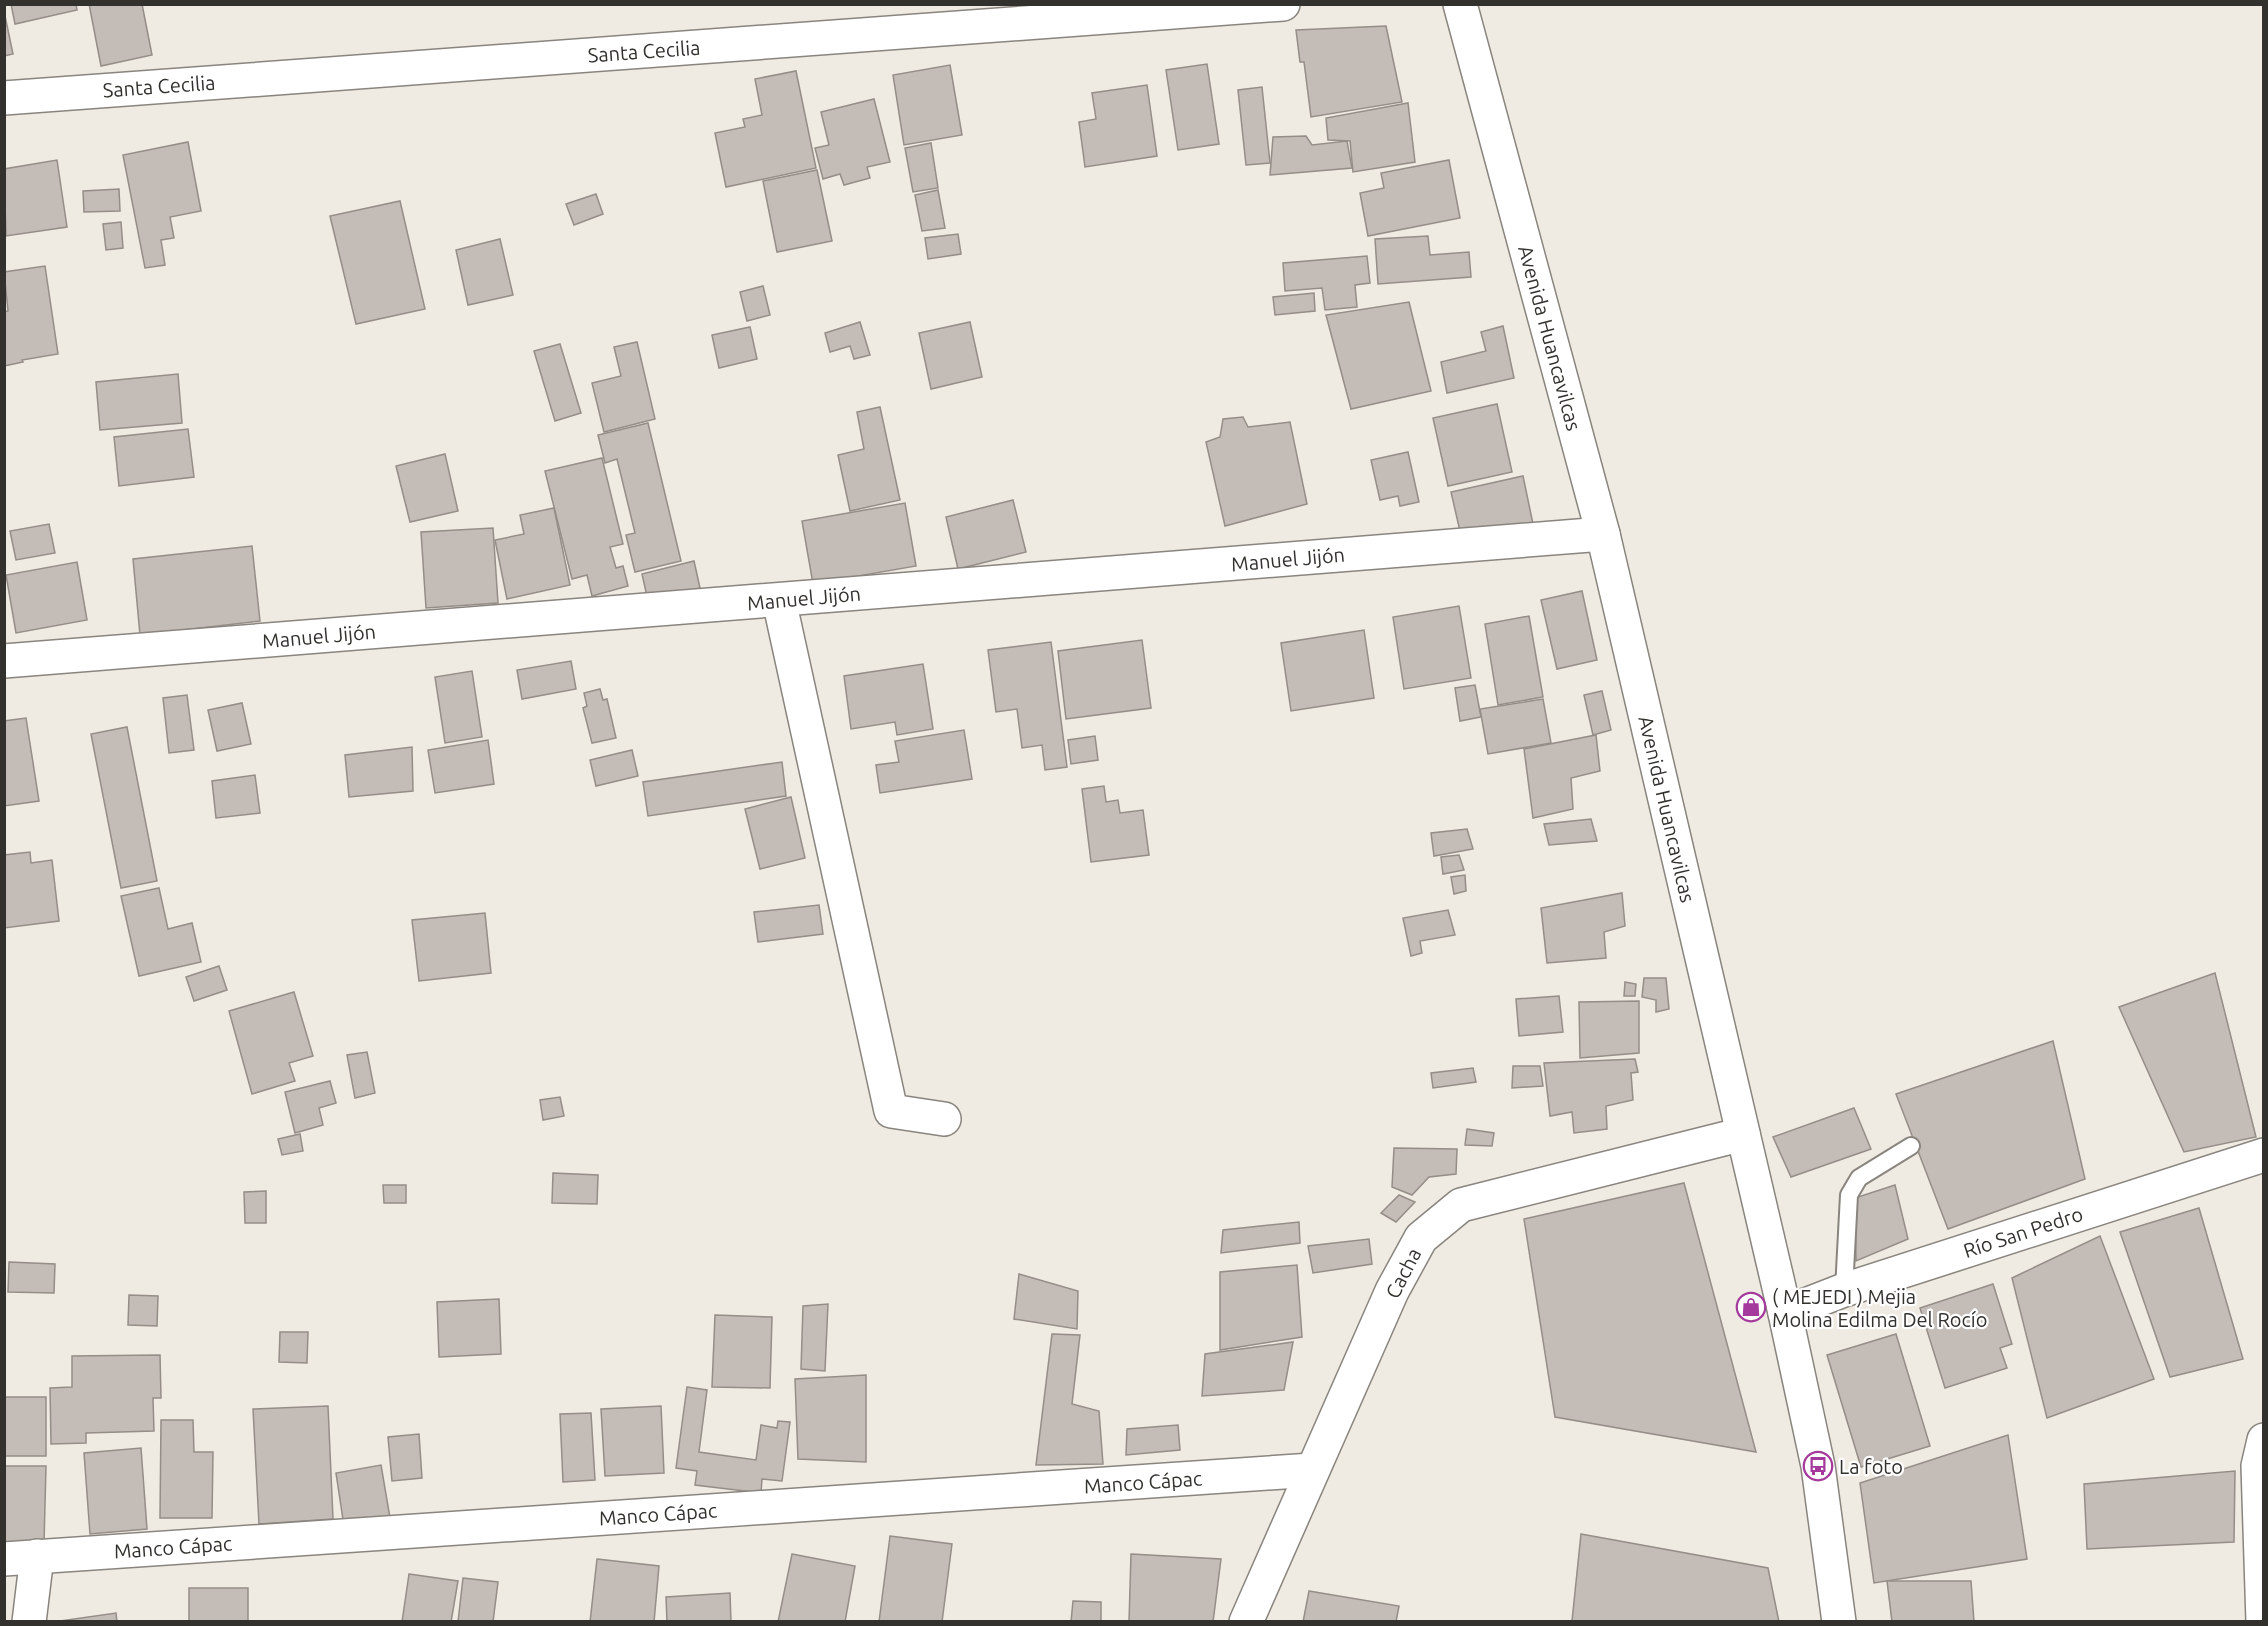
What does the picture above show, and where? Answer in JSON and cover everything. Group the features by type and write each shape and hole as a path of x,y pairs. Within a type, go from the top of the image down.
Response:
{"street":[{"name":"Santa Cecilia","path":"4,98 1283,4"},
{"name":"Avenida Huancavilcas","path":"1460,4 1603,534 1785,1313 1818,1466 1839,1622"},
{"name":"Manuel Jijón","path":"4,661 1603,534"},
{"path":"779,600 891,1111 944,1119"},
{"name":"Cacha","path":"1246,1622 1392,1291 1421,1238 1461,1205 1743,1134"},
{"name":"Río San Pedro","path":"1785,1313 1844,1290 2264,1155"},
{"path":"2263,1622 2258,1466 2264,1440"},
{"name":"Manco Cápac","path":"4,1559 1312,1470"},
{"path":"29,1622 37,1556"}],"lane":[{"path":"1844,1290 1850,1195 1859,1178 1911,1146"}],"building":[{"path":"11,4 76,4 77,10 15,24"},
{"path":"89,4 142,4 152,55 101,66"},
{"path":"4,11 13,54 4,56"},
{"path":"1386,26 1402,102 1311,117 1304,62 1300,62 1296,30"},
{"path":"1207,64 1219,144 1178,150 1166,70"},
{"path":"950,65 962,135 904,145 893,75"},
{"path":"796,71 816,168 726,187 715,133 745,127 743,119 762,115 755,79"},
{"path":"1147,85 1157,156 1085,167 1079,122 1096,119 1092,93"},
{"path":"1262,87 1270,163 1246,165 1238,90"},
{"path":"874,99 890,162 867,167 870,178 844,185 840,174 823,179 815,148 829,145 821,112"},
{"path":"1408,103 1415,162 1353,172 1350,141 1328,140 1326,118"},
{"path":"1306,136 1312,145 1347,141 1352,168 1270,175 1273,137"},
{"path":"188,142 201,211 170,217 174,238 161,240 165,265 145,268 123,155"},
{"path":"931,143 938,188 913,192 905,148"},
{"path":"57,160 67,227 6,236 4,169"},
{"path":"1449,160 1460,218 1368,236 1360,193 1384,188 1381,173"},
{"path":"817,170 832,241 777,252 763,181"},
{"path":"119,189 120,211 84,212 83,191"},
{"path":"938,190 945,228 922,231 915,195"},
{"path":"596,194 603,214 574,225 566,204"},
{"path":"400,201 425,309 356,324 330,216"},
{"path":"121,222 123,248 106,250 103,224"},
{"path":"958,234 961,254 928,259 925,238"},
{"path":"1428,236 1430,255 1469,252 1471,277 1378,284 1375,239"},
{"path":"500,239 513,295 468,305 456,250"},
{"path":"1367,256 1370,283 1355,285 1357,307 1325,310 1322,288 1285,291 1283,263"},
{"path":"45,266 58,354 22,360 23,362 4,366 4,312 8,311 4,272"},
{"path":"763,286 770,315 747,321 740,292"},
{"path":"1314,293 1315,311 1275,315 1273,297"},
{"path":"1409,302 1431,391 1351,409 1326,315"},
{"path":"860,322 870,355 854,359 850,346 830,352 825,333"},
{"path":"970,322 982,377 931,389 919,333"},
{"path":"1503,326 1514,378 1447,393 1441,362 1486,351 1481,332"},
{"path":"750,327 757,359 719,368 712,335"},
{"path":"637,342 655,419 604,432 592,383 621,376 614,347"},
{"path":"560,344 581,413 555,421 534,351"},
{"path":"178,374 182,423 100,430 96,382"},
{"path":"1497,404 1512,472 1448,486 1433,418"},
{"path":"880,407 900,500 850,511 838,455 864,449 857,412"},
{"path":"1243,417 1248,427 1290,422 1307,504 1225,526 1206,442 1220,437 1223,419"},
{"path":"648,423 681,561 635,572 626,535 635,533 617,459 605,463 598,435"},
{"path":"188,429 194,477 119,486 114,437"},
{"path":"1408,452 1419,502 1400,506 1398,496 1380,500 1371,460"},
{"path":"445,454 458,511 410,522 396,466"},
{"path":"602,458 623,544 610,547 616,568 623,566 628,586 592,596 587,575 572,579 545,471"},
{"path":"1523,476 1533,524 1462,540 1451,492"},
{"path":"1013,500 1026,552 958,569 946,517"},
{"path":"905,503 916,566 813,584 802,521"},
{"path":"554,508 570,585 507,599 495,540 524,534 520,515"},
{"path":"49,524 55,553 16,560 10,531"},
{"path":"493,528 498,603 426,608 421,532"},
{"path":"252,546 260,621 140,635 133,559"},
{"path":"694,561 700,588 648,601 642,574"},
{"path":"77,562 87,620 16,633 6,575"},
{"path":"1582,591 1597,660 1557,669 1541,600"},
{"path":"1459,606 1471,678 1404,689 1393,617"},
{"path":"1529,616 1543,697 1498,705 1485,624"},
{"path":"1364,630 1374,698 1291,711 1281,643"},
{"path":"1142,640 1151,708 1066,719 1058,651"},
{"path":"1051,642 1067,767 1045,770 1042,745 1022,748 1017,709 996,712 988,650"},
{"path":"571,661 576,689 522,699 517,670"},
{"path":"923,664 933,729 897,735 895,722 851,729 844,676"},
{"path":"472,671 482,737 445,743 435,677"},
{"path":"1475,685 1481,717 1460,721 1455,688"},
{"path":"600,689 603,700 607,699 616,738 592,743 583,708 587,706 584,693"},
{"path":"1602,691 1611,730 1593,735 1584,695"},
{"path":"187,695 194,750 169,753 163,698"},
{"path":"1543,699 1551,743 1488,754 1480,709"},
{"path":"242,703 251,744 217,751 208,710"},
{"path":"26,718 39,801 4,806 4,721"},
{"path":"127,727 157,881 121,888 91,734"},
{"path":"964,730 972,779 880,793 876,765 899,762 895,741"},
{"path":"1596,735 1600,771 1571,778 1573,809 1533,818 1524,749"},
{"path":"1095,736 1098,760 1071,764 1068,740"},
{"path":"488,740 494,784 435,793 428,750"},
{"path":"412,747 413,791 349,797 345,755"},
{"path":"632,750 638,776 596,786 590,760"},
{"path":"782,762 786,796 648,816 643,782"},
{"path":"255,775 260,813 216,818 212,781"},
{"path":"1104,786 1106,802 1118,800 1120,813 1143,810 1149,855 1091,862 1082,789"},
{"path":"791,797 805,858 760,869 745,809"},
{"path":"1591,819 1597,841 1549,845 1544,824"},
{"path":"1467,829 1473,849 1434,856 1431,833"},
{"path":"30,852 31,863 52,860 59,921 4,928 4,855"},
{"path":"1459,855 1464,870 1443,874 1441,857"},
{"path":"1465,875 1466,891 1454,894 1451,877"},
{"path":"159,888 168,929 192,923 201,962 139,976 121,896"},
{"path":"1622,893 1625,926 1604,932 1606,958 1547,963 1541,908"},
{"path":"819,905 823,934 758,942 754,912"},
{"path":"1448,910 1455,935 1420,941 1422,953 1411,956 1403,918"},
{"path":"485,913 491,973 419,981 412,920"},
{"path":"219,966 227,990 194,1001 186,977"},
{"path":"2215,973 2256,1137 2184,1152 2119,1007"},
{"path":"1644,978 1666,978 1669,1009 1656,1012 1656,1000 1642,997"},
{"path":"1625,982 1636,984 1635,996 1624,996"},
{"path":"294,992 313,1056 289,1063 295,1081 252,1094 229,1011"},
{"path":"1559,996 1563,1032 1519,1036 1516,999"},
{"path":"1639,1001 1639,1053 1580,1058 1579,1002"},
{"path":"2053,1041 2085,1179 1948,1229 1896,1094"},
{"path":"367,1052 375,1093 355,1098 347,1055"},
{"path":"1635,1059 1638,1072 1631,1073 1633,1100 1606,1106 1607,1129 1574,1133 1572,1112 1550,1116 1544,1063"},
{"path":"1513,1066 1540,1066 1543,1086 1512,1088"},
{"path":"1473,1068 1476,1082 1433,1088 1431,1073"},
{"path":"330,1081 336,1103 319,1108 323,1125 295,1133 285,1092"},
{"path":"560,1097 564,1116 543,1120 540,1100"},
{"path":"1854,1108 1871,1149 1791,1177 1773,1137"},
{"path":"1467,1129 1494,1133 1492,1146 1465,1145"},
{"path":"300,1134 303,1151 282,1155 278,1139"},
{"path":"1394,1148 1457,1149 1456,1174 1429,1177 1412,1195 1392,1187"},
{"path":"553,1173 598,1175 597,1204 552,1203"},
{"path":"1684,1183 1756,1452 1555,1417 1524,1219"},
{"path":"383,1185 406,1185 406,1203 384,1203"},
{"path":"1895,1185 1908,1239 1856,1261 1855,1198"},
{"path":"266,1191 266,1223 245,1223 244,1192"},
{"path":"1399,1195 1415,1202 1396,1222 1381,1213"},
{"path":"2199,1208 2243,1359 2170,1377 2120,1232"},
{"path":"1299,1222 1300,1243 1221,1253 1223,1230"},
{"path":"2100,1236 2154,1379 2047,1418 2012,1278"},
{"path":"1369,1239 1372,1264 1313,1273 1308,1246"},
{"path":"9,1262 55,1264 54,1293 8,1292"},
{"path":"1297,1265 1302,1337 1220,1350 1220,1272"},
{"path":"1019,1274 1078,1291 1077,1329 1014,1319"},
{"path":"1993,1284 2012,1344 2000,1348 2007,1368 1945,1388 1920,1308"},
{"path":"129,1295 158,1296 157,1326 128,1325"},
{"path":"499,1299 501,1354 439,1357 437,1302"},
{"path":"828,1304 825,1371 801,1369 803,1306"},
{"path":"715,1315 772,1317 770,1388 712,1387"},
{"path":"280,1332 308,1332 307,1363 279,1362"},
{"path":"1052,1334 1080,1335 1072,1404 1099,1411 1103,1464 1036,1465"},
{"path":"1896,1334 1930,1446 1861,1467 1827,1355"},
{"path":"1293,1342 1284,1390 1202,1396 1205,1354"},
{"path":"160,1355 161,1398 153,1398 154,1431 86,1433 86,1443 51,1444 50,1388 72,1387 72,1356"},
{"path":"866,1375 866,1462 798,1459 795,1379"},
{"path":"687,1387 707,1390 699,1452 756,1460 761,1425 777,1428 778,1421 790,1422 782,1481 762,1479 761,1493 695,1485 697,1471 676,1468"},
{"path":"4,1397 46,1397 46,1456 4,1456"},
{"path":"328,1406 333,1519 259,1524 253,1409"},
{"path":"661,1406 664,1473 605,1476 601,1409"},
{"path":"591,1413 595,1480 563,1482 560,1414"},
{"path":"161,1420 193,1420 194,1452 213,1452 212,1518 160,1518"},
{"path":"1178,1425 1180,1450 1126,1455 1127,1429"},
{"path":"419,1434 422,1478 392,1481 388,1437"},
{"path":"2008,1435 2027,1559 1874,1583 1860,1483"},
{"path":"141,1448 147,1529 90,1534 84,1453"},
{"path":"381,1465 390,1518 344,1526 336,1473"},
{"path":"4,1466 46,1466 44,1543 4,1542"},
{"path":"2235,1471 2234,1542 2087,1549 2084,1484"},
{"path":"1581,1534 1768,1568 1779,1622 1572,1621"},
{"path":"890,1536 952,1544 942,1622 879,1622"},
{"path":"792,1554 855,1566 845,1622 778,1622"},
{"path":"1131,1554 1221,1559 1213,1622 1129,1622"},
{"path":"597,1559 659,1566 654,1622 590,1622"},
{"path":"409,1574 458,1581 451,1622 402,1622"},
{"path":"463,1578 498,1582 493,1622 458,1622"},
{"path":"1887,1581 1971,1581 1974,1622 1892,1622"},
{"path":"189,1588 248,1588 248,1622 189,1622"},
{"path":"1309,1591 1399,1606 1396,1622 1303,1622"},
{"path":"730,1593 731,1622 667,1622 666,1597"},
{"path":"1073,1601 1101,1602 1101,1622 1071,1622"},
{"path":"116,1613 117,1622 53,1622"}],"place":[{"name":"( MEJEDI ) Mejia Molina Edilma Del Rocío","path":"1751,1307"},
{"name":"La foto","path":"1818,1466"}]}
